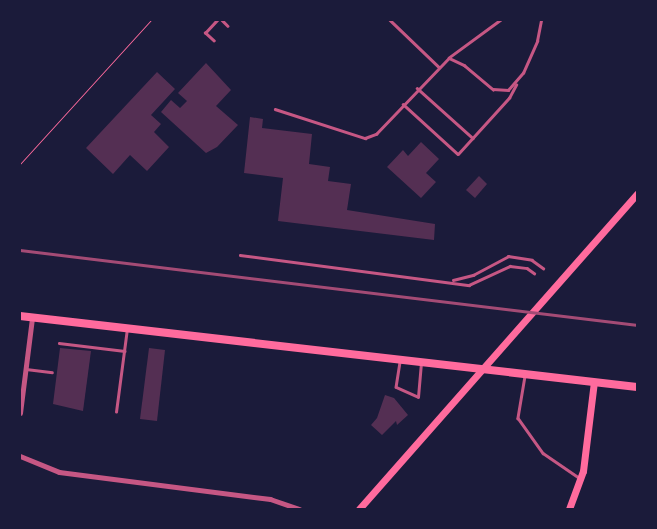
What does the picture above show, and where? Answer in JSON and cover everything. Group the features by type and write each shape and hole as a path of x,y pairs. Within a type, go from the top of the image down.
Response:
{"main road":[{"path":"359,509 557,281 637,194"},
{"path":"20,316 637,387"},
{"path":"569,509 580,478 594,382"}],"street":[{"path":"20,413 32,318"},
{"path":"20,456 59,472 262,498 299,509"}],"lane":[{"path":"214,41 205,33 217,20"},
{"path":"222,20 228,26"},
{"path":"390,20 440,67"},
{"path":"275,109 365,138 376,134 417,88 449,58 501,20"},
{"path":"403,104 458,154 509,98 537,41 541,20"},
{"path":"449,58 464,65 493,89 508,90 516,85"},
{"path":"417,88 473,138"},
{"path":"240,254 451,280 468,285 501,268 518,265 534,273"},
{"path":"451,280 473,275 498,260 520,256 543,268"},
{"path":"498,260 501,268"},
{"path":"116,412 127,329"},
{"path":"59,343 125,351"},
{"path":"400,360 396,387 418,397 421,362"},
{"path":"26,369 52,372"},
{"path":"525,374 518,418 543,454 580,478"}],"path":[{"path":"20,164 151,20"}],"building":[{"path":"206,63 231,90 216,106 238,125 217,147 206,153 161,112 171,100 180,108 187,101 178,93"},
{"path":"157,72 175,89 151,115 161,124 154,132 169,147 147,171 130,155 113,174 86,148"},
{"path":"250,117 263,119 262,128 312,134 309,164 330,167 328,181 351,184 347,210 435,224 434,240 278,221 283,178 244,173"},
{"path":"421,142 439,159 426,173 436,182 421,198 387,167 403,150 408,156"},
{"path":"479,176 487,184 475,198 466,190"},
{"path":"60,348 91,351 83,411 53,404"},
{"path":"149,348 165,350 157,421 140,419"},
{"path":"385,395 394,398 408,415 397,425 396,421 382,435 371,425 377,418"}],"railway":[{"path":"20,250 637,325"}]}
